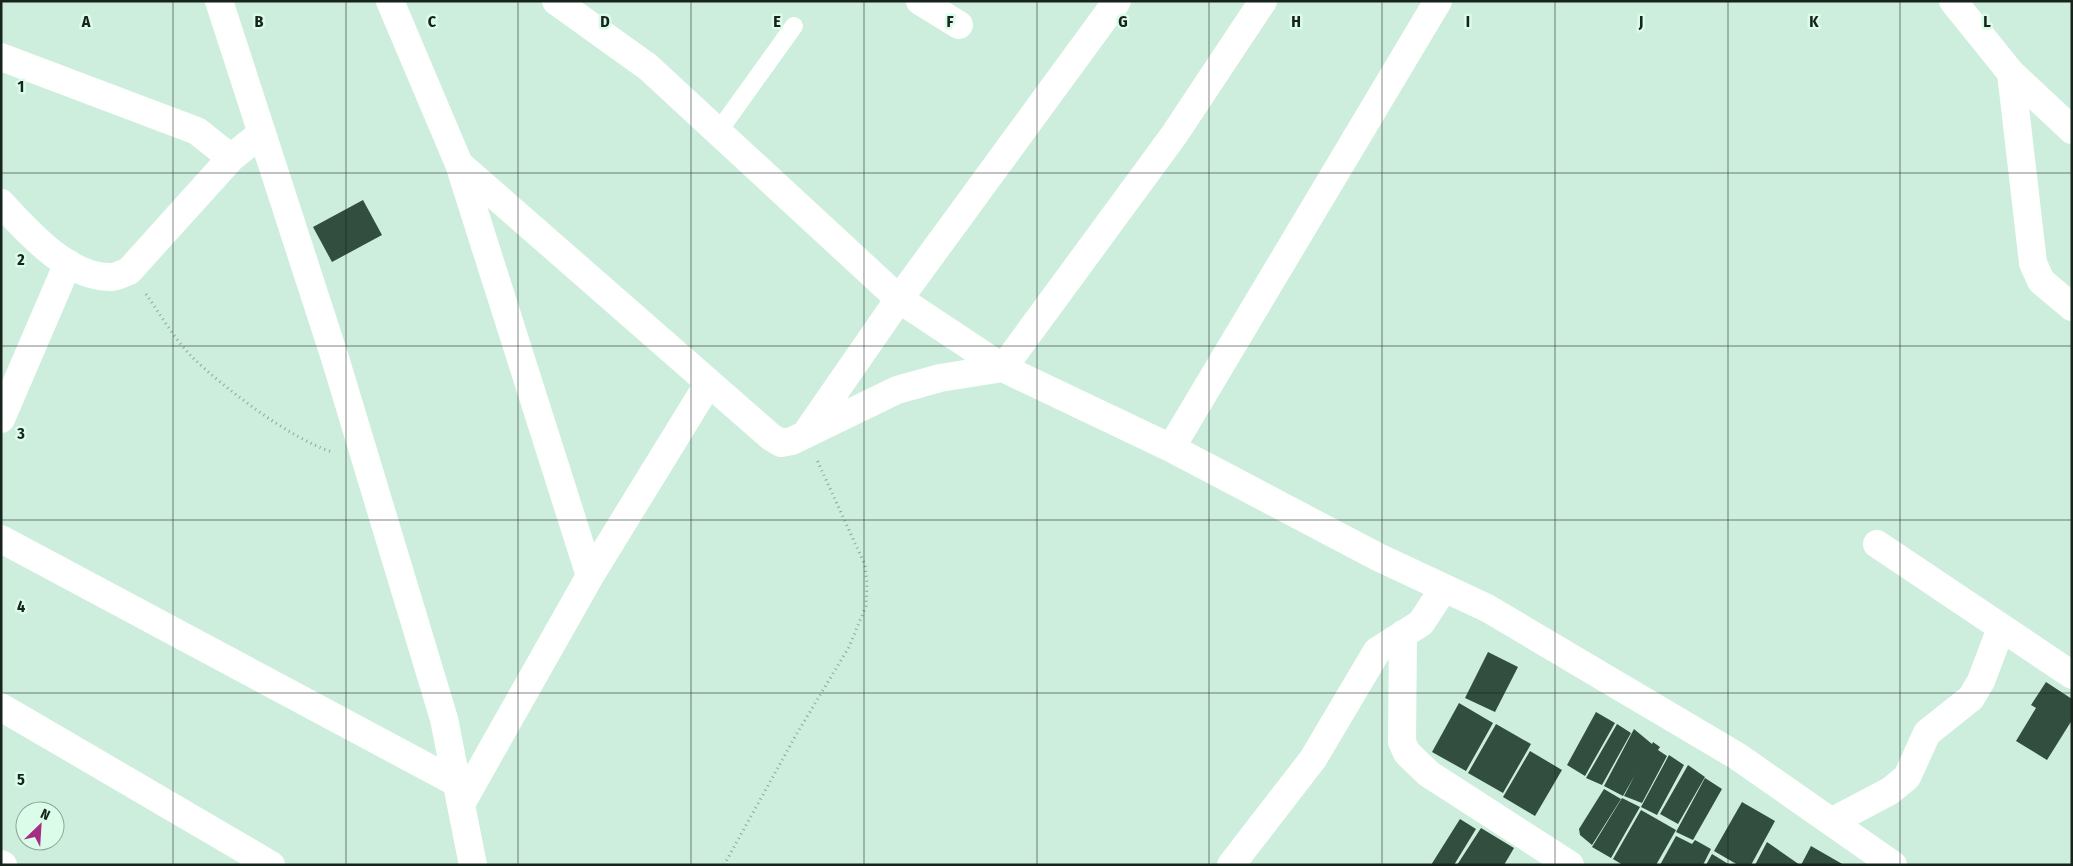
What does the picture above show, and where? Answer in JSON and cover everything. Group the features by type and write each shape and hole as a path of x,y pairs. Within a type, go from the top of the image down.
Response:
{"street":[{"path":"218,1 367,464 444,719 473,865"},
{"path":"390,1 459,164 590,576"},
{"path":"556,1 648,67 899,299 1004,368 1170,448 1378,557 1487,608 1738,756 1889,864"},
{"path":"920,1 959,25"},
{"path":"805,434 899,299 1117,1"},
{"path":"459,164 708,384 771,437 781,442 792,441 897,390 940,378 1004,368 1174,135 1263,1"},
{"path":"1170,448 1438,1"},
{"path":"1954,1 2011,73 2072,130"},
{"path":"1,57 197,131 232,158"},
{"path":"2011,73 2033,263 2036,273 2045,286 2072,306"},
{"path":"1,203 26,230 56,257 98,276 112,277 129,271 232,158 262,133"},
{"path":"1,419 68,263"},
{"path":"459,794 708,384"},
{"path":"1,539 459,794"},
{"path":"1877,544 2072,675"},
{"path":"1231,865 1312,759 1377,651 1426,616 1444,588"},
{"path":"1832,822 1890,792 1907,777 1927,733 1971,698 1981,680 2001,628"},
{"path":"1403,634 1402,742 1407,753 1429,774 1570,865"},
{"path":"1,707 271,865"}],"lane":[{"path":"718,132 794,26"}],"path":[{"path":"129,271 190,355 251,405 314,446 367,464"},
{"path":"724,865 796,735 849,647 866,606 867,583 865,565 805,434"}],"building":[{"path":"363,200 382,235 332,262 313,227"},
{"path":"1488,652 1518,667 1495,712 1465,698"},
{"path":"2046,682 2072,699 2072,720 2047,760 2016,741 2036,708 2031,705"},
{"path":"1459,703 1493,723 1466,771 1432,752"},
{"path":"1596,712 1615,723 1585,776 1567,765"},
{"path":"1496,724 1531,744 1503,793 1468,773"},
{"path":"1617,724 1631,733 1602,785 1586,778"},
{"path":"1634,729 1652,744 1653,742 1660,747 1658,750 1667,756 1642,803 1624,796 1635,775 1623,796 1604,786"},
{"path":"1530,751 1562,770 1535,816 1503,797"},
{"path":"1669,755 1684,765 1657,815 1641,807"},
{"path":"1688,765 1705,777 1678,824 1660,814"},
{"path":"1705,778 1722,789 1693,840 1676,832"},
{"path":"1604,789 1621,799 1592,845 1580,835 1579,829"},
{"path":"1622,798 1640,807 1611,858 1592,847"},
{"path":"1742,802 1775,821 1751,865 1738,865 1714,851"},
{"path":"1641,810 1676,830 1656,865 1623,865 1613,859"},
{"path":"1460,819 1476,829 1454,865 1431,865"},
{"path":"1481,828 1514,848 1504,865 1457,865"},
{"path":"1676,836 1692,844 1695,840 1711,849 1703,865 1660,865"},
{"path":"1767,842 1800,865 1755,865"},
{"path":"1811,846 1844,865 1801,865"},
{"path":"1712,854 1730,865 1706,865"}]}
